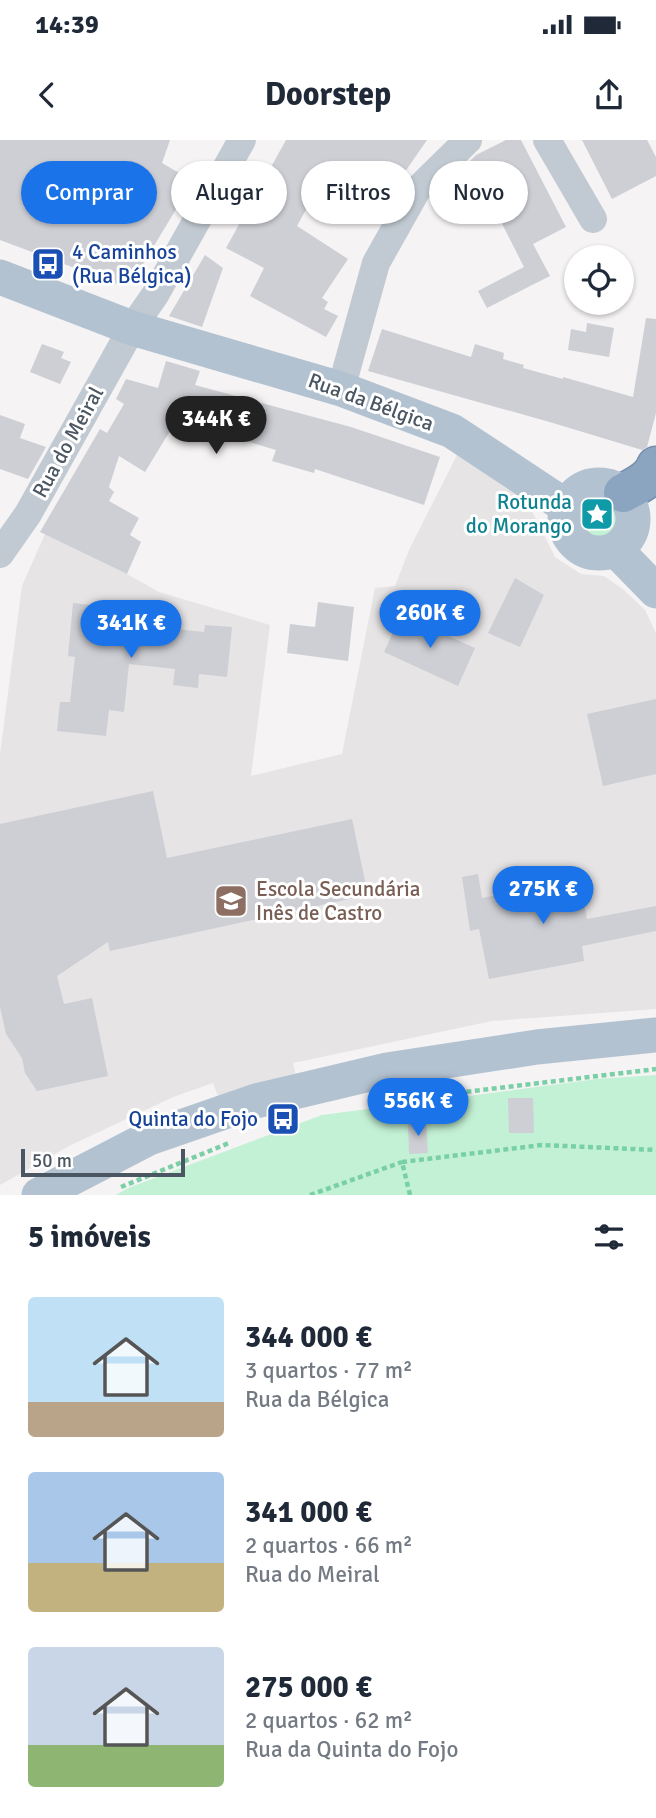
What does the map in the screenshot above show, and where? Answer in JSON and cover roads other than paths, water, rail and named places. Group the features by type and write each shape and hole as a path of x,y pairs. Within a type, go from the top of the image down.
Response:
{"highway":[{"path":"636,496 656,466"}],"main road":[{"name":"Rua da Bélgica","path":"0,277 132,328 341,389 452,431 567,507"},
{"path":"591,485 614,487 636,496 634,524 630,534 615,550 604,553 581,548 567,530 565,519 572,497 591,485"},
{"path":"615,550 656,591"},
{"path":"38,1195 149,1138 256,1101 387,1070 537,1047 656,1035"}],"street":[{"name":"Rua do Meiral","path":"0,554 28,513 242,140"},
{"path":"341,389 376,263 417,190 468,140"},
{"path":"547,140 593,219"}],"place":[{"name":"4 Caminhos (Rua Bélgica)","path":"48,264"},
{"name":"Rotunda do Morango","path":"597,514"},
{"name":"Escola Secundária Inês de Castro","path":"231,901"},
{"name":"Quinta do Fojo","path":"283,1119"}]}
